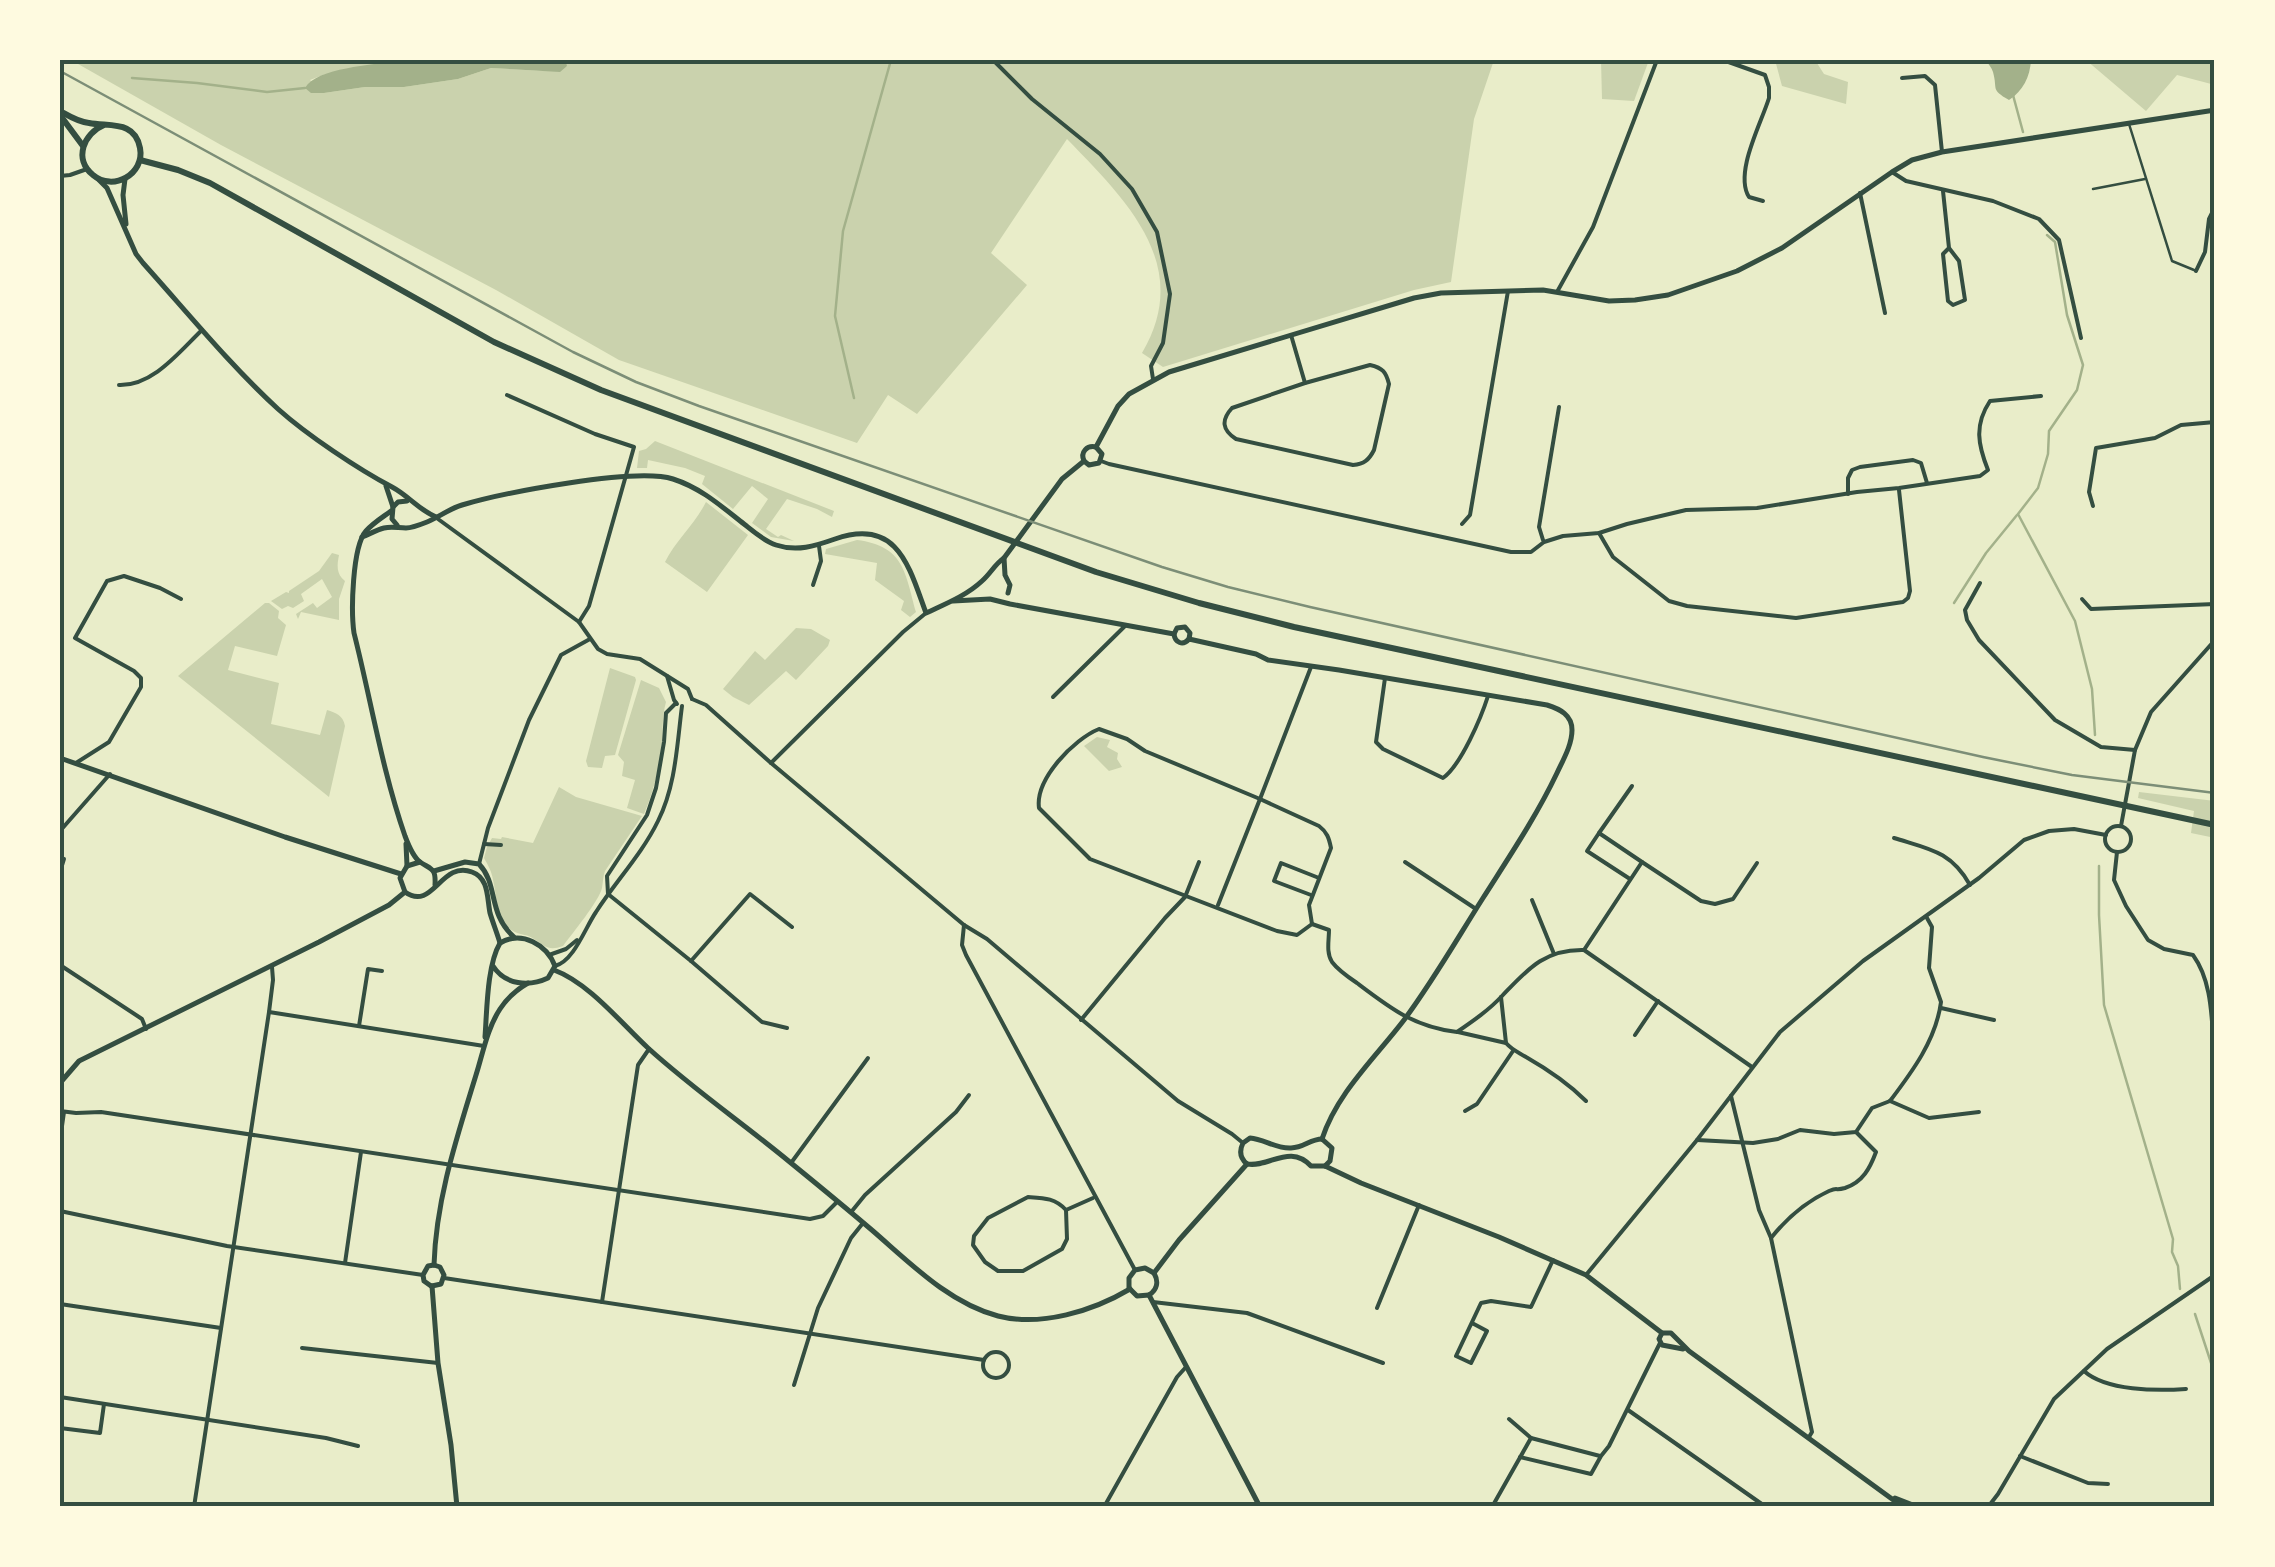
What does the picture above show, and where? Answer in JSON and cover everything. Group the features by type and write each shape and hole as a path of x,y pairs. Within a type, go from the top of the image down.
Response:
{"main road":[{"path":"60,113 82,122 120,125 130,130 139,144 140,160 125,178 107,182 96,178 83,158 83,146 92,131 104,125"},
{"path":"60,113 83,146"},
{"path":"140,160 178,170 220,188 494,342 602,390 1114,578 1294,627 2215,825"}],"street":[{"path":"992,60 1032,99 1100,154 1132,190 1157,232 1170,294 1164,343 1151,366 1152,379"},
{"path":"1556,292 1594,227 1658,60"},
{"path":"1723,60 1765,76 1769,87 1770,98 1743,172 1743,187 1748,196 1763,201"},
{"path":"1902,78 1926,76 1935,85 1942,152"},
{"path":"1096,447 1118,406 1152,379 1291,335 1441,293 1556,292 1609,301 1668,295 1710,282 1782,248 1912,160 1942,152 2215,110"},
{"path":"60,176 87,168"},
{"path":"1892,172 1906,181 1993,201 2039,219 2058,240 2081,338"},
{"path":"96,178 107,188 143,263 282,412 417,507 436,516 579,622 598,649 654,667 691,692 692,699"},
{"path":"125,178 127,232"},
{"path":"1943,191 1949,248 1959,260 1965,300 1953,305 1948,301 1943,254 1949,248"},
{"path":"1860,193 1886,313"},
{"path":"2196,271 2206,252 2209,219 2215,208"},
{"path":"1462,524 1470,514 1508,291"},
{"path":"120,385 150,377 202,330"},
{"path":"1291,335 1305,383"},
{"path":"1370,366 1380,367 1386,374 1389,384 1370,459 1353,465 1229,434 1224,424 1232,408 1305,383 1370,366"},
{"path":"507,395 634,447 588,606 579,622"},
{"path":"1101,460 1510,552 1531,552 1544,542 1563,536 1599,534 1686,510 1757,508 1980,476 1988,470 1978,447 1982,414 1990,402 2041,396"},
{"path":"1544,542 1539,527 1559,407"},
{"path":"2094,506 2089,492 2096,448 2155,438 2181,424 2215,422"},
{"path":"1096,447 1102,454 1101,460 1092,466 1084,461 1085,450 1096,447"},
{"path":"1848,494 1852,470 1913,460 1921,464 1927,484"},
{"path":"771,763 903,632 926,613 984,580 1062,479 1084,461"},
{"path":"362,537 381,528 404,528 430,521 461,506 496,497 567,484 668,477 698,488 768,542 796,548 846,536 879,536 891,543 907,562 926,613"},
{"path":"384,484 397,526"},
{"path":"1599,534 1613,557 1669,600 1688,606 1796,618 1903,602 1910,591 1899,488"},
{"path":"407,866 406,841 352,616 362,537 402,500 410,501"},
{"path":"415,524 417,507"},
{"path":"814,585 821,561 819,545"},
{"path":"999,600 1008,593 1010,585 1004,558"},
{"path":"990,574 1006,575"},
{"path":"76,763 109,742 141,688 134,671 75,638 107,581 124,576 180,599"},
{"path":"984,580 984,591 990,598"},
{"path":"1980,583 1966,610 1966,620 1979,640 2055,720 2101,747 2135,750"},
{"path":"1008,593 1023,606"},
{"path":"953,601 990,598 1174,634"},
{"path":"2082,599 2091,608 2215,604"},
{"path":"1053,697 1125,626"},
{"path":"1189,639 1185,627 1177,628 1175,640 1180,643 1189,639 1268,660 1556,708 1568,717 1572,730 1566,754 1546,796 1405,1018 1344,1094 1322,1139"},
{"path":"479,864 529,720 561,655 590,639"},
{"path":"2120,826 2135,750 2151,712 2215,640"},
{"path":"1217,907 1311,667"},
{"path":"434,1265 448,1164 494,1020 504,1002 520,988 548,978 572,954 659,819 674,770 679,704 667,676"},
{"path":"1385,678 1376,742 1443,778 1456,762 1488,696"},
{"path":"674,694 685,687"},
{"path":"692,699 706,705 964,926 986,939 1178,1101 1243,1143"},
{"path":"692,699 666,713 659,775 646,815 607,876 608,894 762,1022 787,1028"},
{"path":"1099,730 1116,734 1135,747 1325,830 1331,848 1309,906 1312,924 1297,934 1277,932 1115,870 1083,854 1039,808 1040,788 1056,763 1090,733 1099,730"},
{"path":"60,758 285,838 401,874"},
{"path":"60,831 110,774"},
{"path":"1630,879 1586,851 1632,786"},
{"path":"2120,826 2130,832 2132,839 2127,849 2117,852 2107,846 2106,835 2120,826"},
{"path":"1586,1275 1780,1032 1800,1014 1863,961 1970,885 2017,844 2049,832 2074,830 2106,835"},
{"path":"1599,833 1701,901 1716,904 1733,899 1757,864"},
{"path":"1894,838 1948,856 1970,885"},
{"path":"406,841 420,862 434,871 435,885"},
{"path":"484,844 500,845"},
{"path":"2117,852 2114,880 2148,940 2164,949 2192,954 2201,967 2212,1000 2215,1059"},
{"path":"60,858 64,859 60,872"},
{"path":"420,862 407,866 401,874 401,885 412,897 424,897 447,876 464,870 480,877 500,943"},
{"path":"434,871 465,862 479,864 488,875 502,923 514,937"},
{"path":"1081,1020 1185,897 1199,862"},
{"path":"1406,862 1476,909"},
{"path":"1584,950 1642,862"},
{"path":"1312,896 1274,881 1281,864 1319,878"},
{"path":"60,1084 80,1062 272,967 389,905 405,892"},
{"path":"691,960 750,894 792,928"},
{"path":"1532,900 1554,954"},
{"path":"1856,1132 1872,1108 1890,1101 1917,1066 1936,1026 1941,1002 1928,968 1932,927 1926,916"},
{"path":"1312,924 1329,930 1331,961 1405,1018 1506,1043 1586,1101"},
{"path":"964,926 962,945 966,955 1135,1270"},
{"path":"550,955 566,949 581,936"},
{"path":"484,1046 495,951 500,943 514,937 528,939 550,955 554,968 597,1000 650,1049 961,1301 996,1315 1029,1319 1085,1310 1130,1289"},
{"path":"1457,1032 1502,998 1529,967 1568,949 1584,950 1752,1068"},
{"path":"60,965 142,1018 146,1029"},
{"path":"493,966 506,979 528,984"},
{"path":"194,1507 272,967"},
{"path":"359,1026 368,969 382,972"},
{"path":"1502,998 1506,1043"},
{"path":"1634,1036 1658,1002"},
{"path":"1941,1008 1994,1020"},
{"path":"268,1012 484,1046"},
{"path":"602,1302 638,1065 650,1049"},
{"path":"1465,1110 1477,1104 1513,1050"},
{"path":"791,1163 868,1058"},
{"path":"850,1213 969,1095"},
{"path":"1730,1096 1759,1210 1771,1238 1811,1426 1810,1438"},
{"path":"1890,1101 1929,1118 1979,1112"},
{"path":"60,1140 62,1112 101,1112 810,1219 823,1216 837,1202"},
{"path":"1697,1140 1778,1139 1800,1130 1856,1132"},
{"path":"1771,1238 1788,1216 1831,1190 1847,1187 1870,1168 1876,1152 1856,1132"},
{"path":"1243,1143 1255,1138 1282,1148 1306,1145"},
{"path":"1305,1159 1310,1140 1322,1139 1332,1148 1325,1166"},
{"path":"1243,1143 1240,1156 1247,1164 1254,1166 1289,1156 1305,1159 1316,1167 1325,1166 1586,1275 1662,1332 1669,1332 1689,1351 1903,1507"},
{"path":"345,1264 361,1152"},
{"path":"1154,1273 1247,1164"},
{"path":"1066,1210 1095,1196"},
{"path":"1028,1197 1058,1202 1066,1210 1067,1239 1062,1249 1022,1271 991,1268 974,1245 974,1236 988,1218 1028,1197"},
{"path":"1376,1308 1419,1205"},
{"path":"60,1211 234,1246 423,1275"},
{"path":"794,1385 809,1334 851,1238 863,1223"},
{"path":"1472,1323 1486,1332 1471,1364 1456,1356 1472,1323 1482,1304 1491,1301 1531,1308 1553,1260"},
{"path":"434,1265 442,1269 444,1278 441,1284 432,1286 424,1281 423,1275 425,1269 434,1265"},
{"path":"1151,1299 1157,1285 1154,1273 1145,1268 1135,1270 1128,1280 1130,1289 1138,1296 1151,1299 1247,1313 1384,1363"},
{"path":"1988,1507 2054,1399 2106,1350 2215,1276"},
{"path":"444,1278 984,1360"},
{"path":"432,1286 457,1507"},
{"path":"1151,1299 1260,1507"},
{"path":"60,1304 221,1328"},
{"path":"1520,1457 1592,1474 1628,1410 1662,1332"},
{"path":"1670,1346 1674,1337"},
{"path":"1660,1343 1689,1351"},
{"path":"302,1348 438,1363"},
{"path":"1001,1353 1007,1359 1007,1371 1000,1377 990,1376 983,1368 984,1360 989,1354 1001,1353"},
{"path":"1104,1507 1186,1367"},
{"path":"2084,1370 2103,1383 2186,1389"},
{"path":"60,1397 358,1446"},
{"path":"60,1428 100,1433 104,1404"},
{"path":"1628,1410 1766,1507"},
{"path":"1508,1420 1531,1438 1601,1456"},
{"path":"1492,1507 1531,1438"},
{"path":"2020,1456 2088,1483 2108,1484"},
{"path":"1995,1507 1998,1494"},
{"path":"1888,1495 1918,1507"}],"lane":[{"path":"2128,122 2172,260 2196,271"},
{"path":"2093,189 2147,178"}],"shaded area":[{"path":"71,60 396,60 310,80 324,93 458,79 491,68 542,71 567,66 566,60 1494,60 1474,119 1451,282 1163,367 1142,353 1156,321 1161,291 1157,263 1146,236 1111,186 1067,139 991,253 1027,285 917,414 888,395 857,443 619,360"},
{"path":"396,60 566,60 567,66 560,72 491,68 458,79 404,87 324,93 311,93 305,88 333,71"},
{"path":"1601,60 1649,60 1634,101 1602,99"},
{"path":"1775,60 1815,60 1824,74 1848,82 1846,104 1782,86"},
{"path":"1986,60 2031,60 2025,83 2009,100 1997,91"},
{"path":"2086,60 2215,60 2215,85 2177,75 2146,111"},
{"path":"655,441 834,511 832,517 787,499 766,529 794,541 771,537 752,523 768,499 752,486 733,509 702,484 705,476 648,460 647,468 637,468 639,451"},
{"path":"706,502 748,535 707,592 665,562"},
{"path":"857,540 885,548 900,563 916,612 910,617 901,610 904,601 875,580 877,563 825,554 826,549"},
{"path":"332,553 339,555 338,569 345,581 339,599 339,620 301,612 298,619 296,614 313,603 317,608 332,597 322,579 301,594 304,601 293,608 282,609 271,601 319,571"},
{"path":"265,603 279,611 278,618 286,625 277,656 235,646 228,670 279,683 271,724 320,735 327,710 341,717 345,726 329,797 178,676"},
{"path":"796,628 811,629 830,640 796,680 786,671 749,705 723,689 755,651 765,660"},
{"path":"610,668 636,680 615,755 605,756 602,768 588,767 586,761"},
{"path":"641,680 659,688 666,702 658,770 644,814 627,808 635,780 622,776 624,762 618,755"},
{"path":"1097,737 1110,740 1107,747 1118,753 1122,767 1109,771 1084,746"},
{"path":"559,787 576,797 642,816 605,871 600,894 591,909 563,946 551,948 507,926 484,858 492,838 533,843"},
{"path":"2139,792 2215,801 2215,838 2191,833 2194,811 2138,798"}],"waterway":[{"path":"854,398 835,316 843,231 891,60"},
{"path":"132,78 267,92 305,88"},
{"path":"2013,95 2023,132"},
{"path":"2047,235 2055,242 2067,315 2083,365 2077,390 2049,431 2048,454 2038,488 2018,514 2075,621 2092,689 2095,735"},
{"path":"1954,603 1986,553 2017,515"},
{"path":"2099,866 2104,1005 2173,1239 2180,1289"},
{"path":"2195,1314 2215,1375"}],"railway":[{"path":"60,71 573,352 636,382 1162,567 1310,607 1983,757 2072,775 2215,793"}]}
